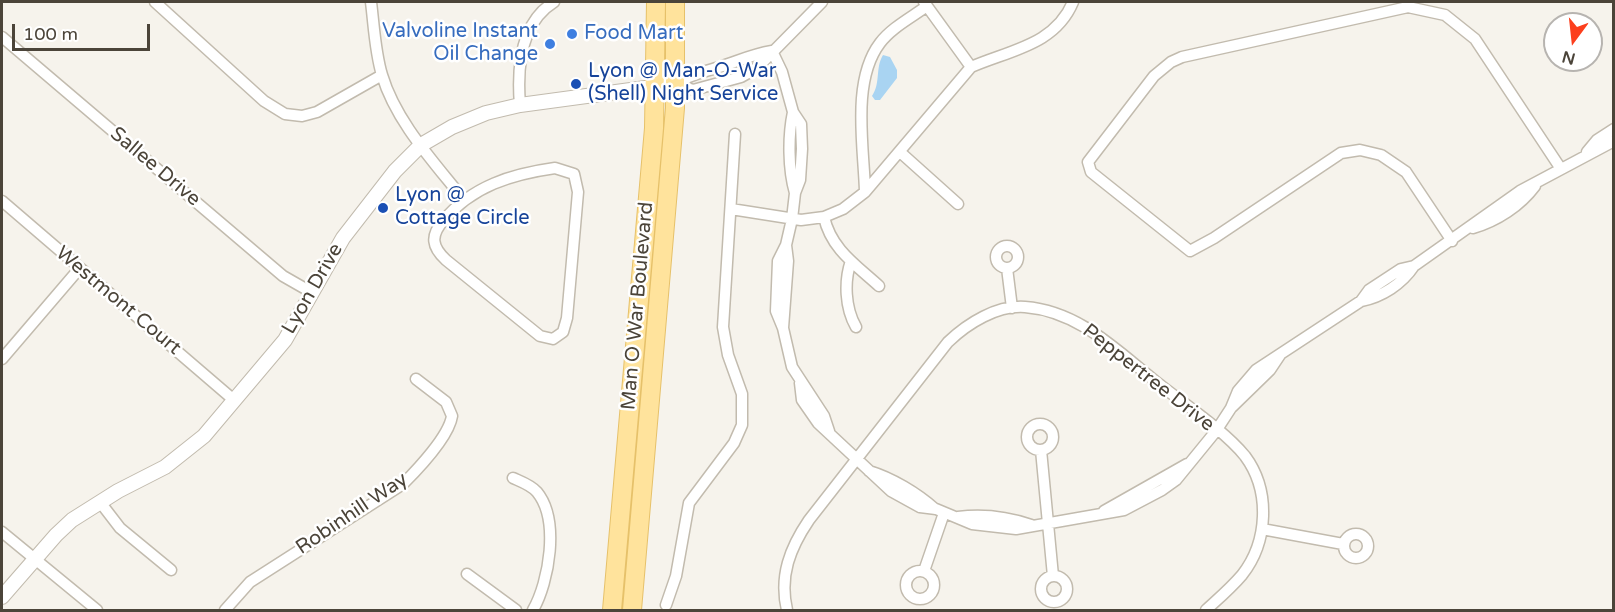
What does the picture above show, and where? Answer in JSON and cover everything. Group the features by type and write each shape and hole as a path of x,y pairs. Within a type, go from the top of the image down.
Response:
{"main road":[{"name":"Man O War Boulevard","path":"612,610 654,128 656,2"},
{"name":"Man O War Boulevard","path":"632,610 675,84 675,2"}],"street":[{"path":"155,2 264,101 285,114 302,116 317,111 382,75"},
{"path":"371,2 382,75 392,100 421,145 464,200"},
{"path":"520,105 518,80 521,51 536,19 554,2"},
{"name":"Lyon Drive","path":"675,84 693,90 741,77 756,68 822,2"},
{"path":"731,209 792,219 824,218 843,209 865,192 971,67 1025,48 1045,37 1062,20 1073,2"},
{"path":"865,192 862,98 864,77 881,41 925,4 971,67"},
{"path":"1452,241 1406,172 1391,160 1372,151 1348,150 1341,153 1214,238 1190,251 1091,172 1088,162 1154,76 1171,62 1240,43 1408,7 1445,15 1475,39 1562,169"},
{"name":"Sallee Drive","path":"2,37 283,276 312,292"},
{"path":"772,51 782,72 794,112 791,125 791,180 795,193 786,245 778,261 776,311 783,328 792,367 800,383 815,400 829,431 868,471 884,476 940,511 957,517 975,515 1016,520 1031,525 1103,512 1187,464 1231,408 1270,370 1280,355 1361,301 1376,299 1406,278 1414,266 1520,192 1587,153 1614,141"},
{"name":"Lyon Drive","path":"2,597 34,559 72,520 165,467 204,436 285,340 349,230 395,171 421,145 469,119 520,105 675,84 692,74 715,68 747,55 772,51"},
{"path":"1587,153 1597,140 1614,129"},
{"path":"666,605 676,576 689,503 734,443 742,425 742,394 728,355 723,327 735,134"},
{"path":"900,152 958,204"},
{"path":"555,168 574,174 578,192 567,318 564,329 557,337 549,339 540,336 437,252 434,240 436,231 464,200 488,185 519,174 555,168"},
{"name":"Westmont Court","path":"2,201 235,401"},
{"path":"824,218 830,239 879,286"},
{"path":"851,261 847,276 848,299 850,316 856,327"},
{"path":"1007,268 1012,308"},
{"path":"2,359 79,269"},
{"name":"Peppertree Drive","path":"787,610 785,575 792,548 809,520 948,342 975,321 1012,308 1054,312 1089,329 1216,430 1245,457 1254,471 1263,501 1262,529 1254,554 1241,576 1206,610"},
{"name":"Robinhill Way","path":"225,610 250,582 403,484 416,471 448,429 452,416 446,402 416,379"},
{"path":"1041,450 1046,524 1053,576"},
{"path":"513,478 527,484 538,493 549,528 548,573 533,610"},
{"path":"100,502 120,528 171,570"},
{"path":"924,571 940,511"},
{"path":"1262,529 1343,544"},
{"path":"2,532 98,610"},
{"path":"468,574 516,610"}],"water":[{"path":"883,55 890,57 897,70 897,78 880,100 875,100 872,96"}],"place":[{"name":"Food Mart","path":"572,34"},
{"name":"Valvoline Instant Oil Change","path":"550,44"},
{"name":"Lyon @ Man-O-War (Shell) Night Service","path":"576,84"},
{"name":"Lyon @ Cottage Circle","path":"383,208"}]}
